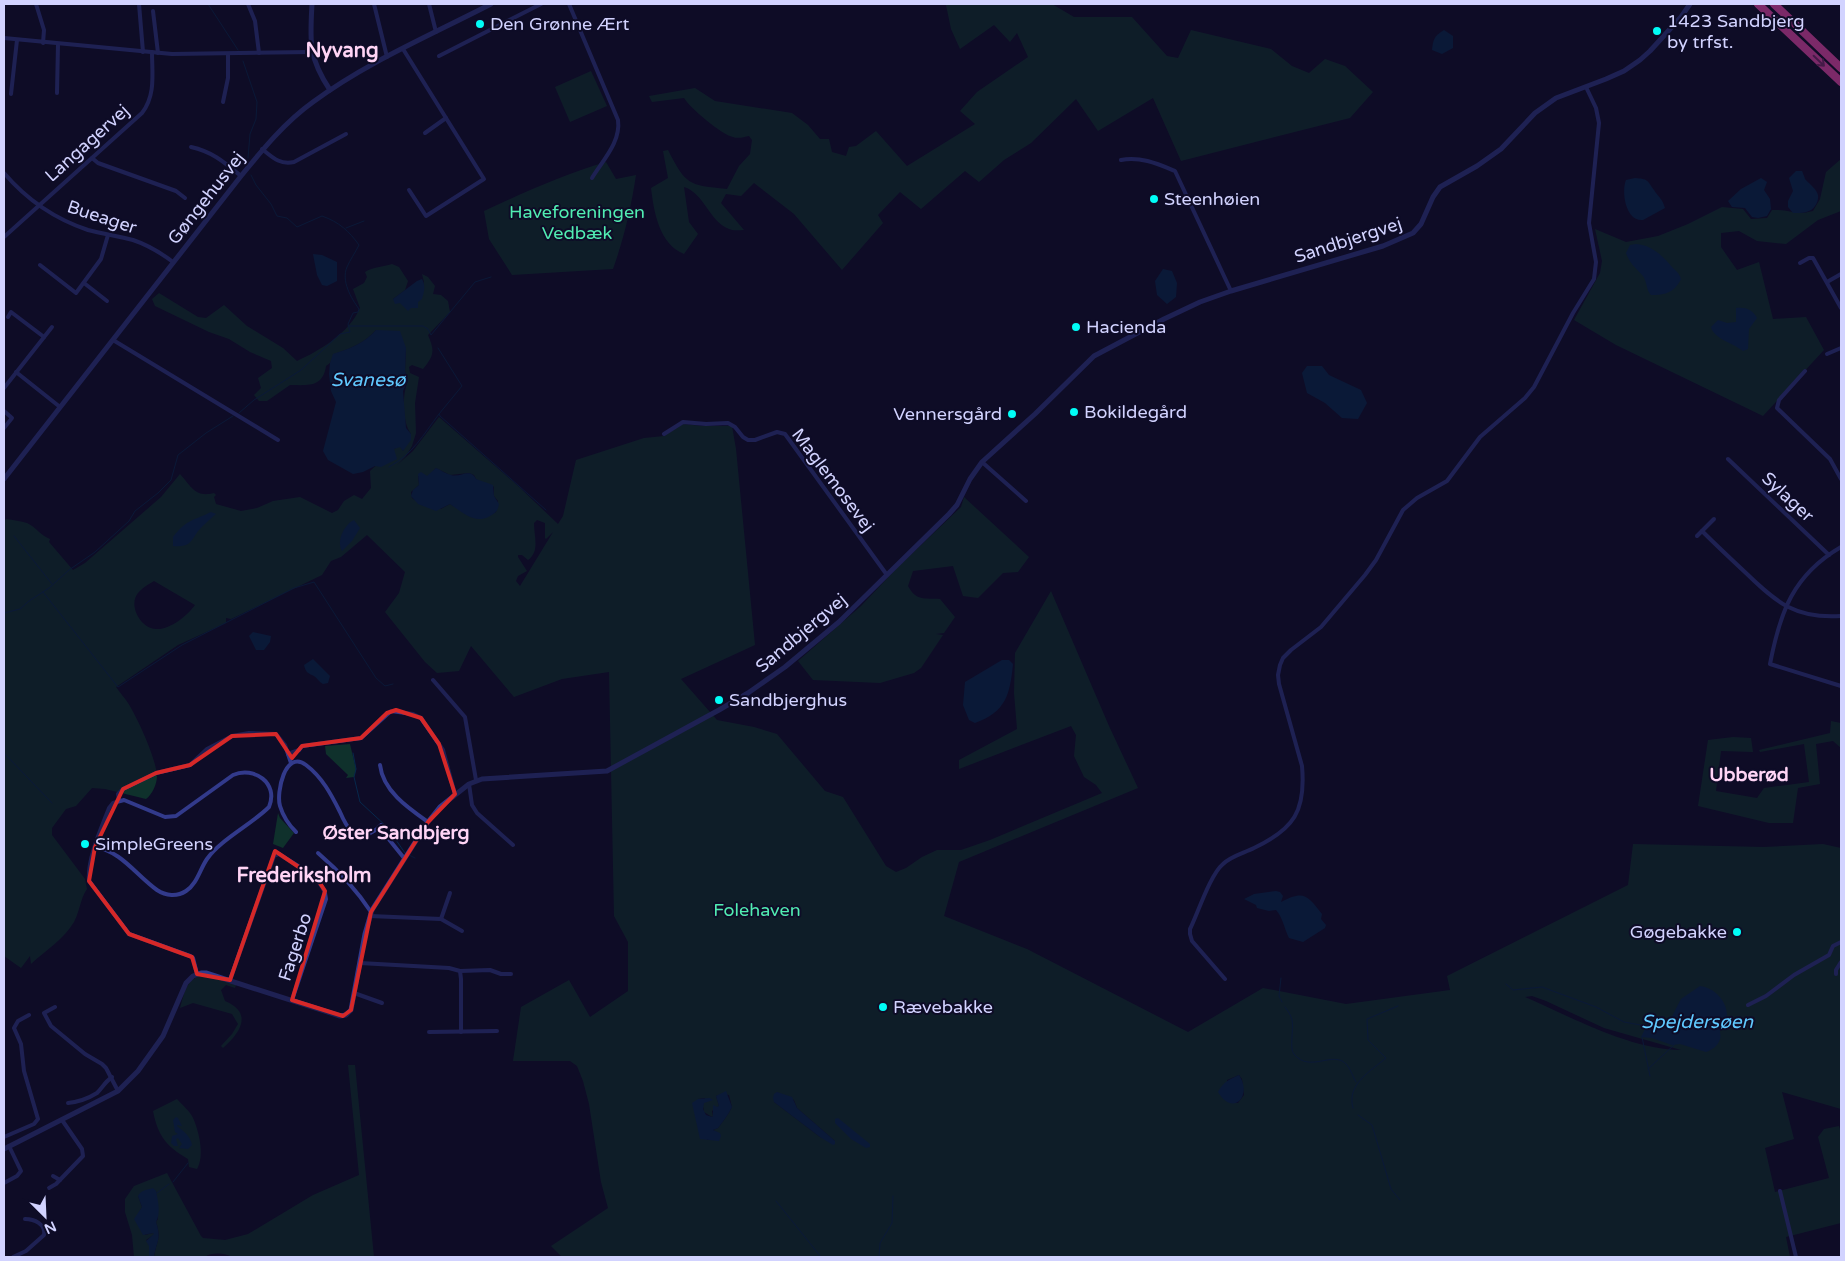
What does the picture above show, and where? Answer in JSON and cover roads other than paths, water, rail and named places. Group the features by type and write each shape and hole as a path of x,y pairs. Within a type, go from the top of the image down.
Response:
{"highway":[{"path":"1758,4 1841,82"},
{"path":"1774,4 1841,68"},
{"path":"1807,36 1841,61"}],"street":[{"path":"36,4 44,30 43,43"},
{"path":"139,4 143,52"},
{"path":"248,4 255,21 260,53"},
{"path":"312,4 312,52 315,65 330,90"},
{"path":"374,4 387,57"},
{"path":"429,4 436,32"},
{"name":"Gøngehusvej","path":"4,479 262,149 295,116 330,90 387,57 491,4"},
{"path":"440,56 541,4"},
{"path":"570,4 620,131 592,178"},
{"name":"Sandbjergvej","path":"292,1000 340,1016 346,1015 351,1010 370,914 428,822 440,807 469,784 476,780 596,773 617,767 719,710 764,682 794,660 839,622 949,514 982,462 1035,414 1094,356 1200,302 1383,246 1413,233 1421,224 1432,197 1440,187 1502,149 1535,113 1547,103 1624,71 1640,60 1675,24 1690,4"},
{"path":"153,11 158,53"},
{"path":"4,38 158,53 312,52"},
{"path":"11,94 17,40"},
{"path":"57,93 58,44"},
{"path":"403,49 484,179 426,216 409,190"},
{"name":"Langagervej","path":"4,237 148,106 152,92 152,52"},
{"path":"223,102 228,78 228,54"},
{"path":"1225,979 1192,941 1190,929 1223,863 1264,843 1292,822 1301,803 1302,766 1279,684 1278,675 1283,658 1321,627 1365,575 1376,560 1402,510 1417,498 1447,480 1486,432 1526,398 1594,279 1596,262 1589,223 1599,123 1596,108 1586,87"},
{"path":"425,133 446,118"},
{"path":"262,149 278,162 294,162 346,134"},
{"path":"191,147 216,156 241,176"},
{"path":"92,158 98,163 176,191 185,198"},
{"path":"1121,160 1130,158 1154,162 1175,171 1231,291"},
{"name":"Bueager","path":"4,173 39,206 64,221 108,235 134,240 148,246 173,262"},
{"path":"40,265 76,292 101,259 108,235"},
{"path":"1800,263 1813,258 1841,308"},
{"path":"1827,282 1841,274"},
{"path":"84,283 107,301"},
{"path":"8,317 11,312 44,337"},
{"path":"4,388 52,327"},
{"path":"113,340 278,440"},
{"path":"1827,354 1841,348"},
{"path":"1806,371 1779,400 1778,408 1830,459 1841,479"},
{"path":"16,372 60,407"},
{"path":"4,378 8,382"},
{"path":"4,411 12,418 4,428"},
{"name":"Maglemosevej","path":"664,434 683,422 728,423 748,440 755,440 776,432 785,434 887,575"},
{"name":"Sylager","path":"1728,459 1829,555"},
{"path":"982,462 1026,501"},
{"path":"1697,536 1714,519"},
{"path":"1702,532 1767,593 1785,606 1808,614 1829,617 1841,616"},
{"path":"1841,548 1829,555 1804,576 1785,606 1774,641 1770,664 1841,686"},
{"path":"433,680 465,717 476,780"},
{"path":"288,754 299,750 302,746 362,738 391,711 413,714 421,718 443,750 455,794"},
{"path":"118,801 118,794 123,789 156,773 190,765 208,749 232,736 249,733 276,734 282,740 291,763"},
{"path":"297,826 295,831 279,805 285,770 291,763 301,762 306,764 324,782 352,832 364,835 380,826 404,858"},
{"path":"380,765 383,777 400,801 428,822"},
{"path":"95,847 112,852 158,890 173,896 180,894 193,885 211,854 269,807 271,793 269,786 263,779 249,772 241,772 233,775 176,816 165,817 124,800 118,801 109,808 95,847 89,881 129,934 190,956 193,958 197,974"},
{"path":"469,784 472,805 477,813 513,845"},
{"path":"318,853 344,876 359,893 370,914 441,919 462,931"},
{"name":"Fagerbo","path":"230,980 274,856 279,854 318,880 326,891 326,899 292,1000"},
{"path":"441,919 450,893"},
{"path":"1748,1004 1766,996 1794,975 1829,955 1833,946 1841,942"},
{"path":"1836,974 1836,970 1841,962"},
{"path":"360,963 449,968 460,971 490,970 501,974 511,974"},
{"path":"460,971 461,1032"},
{"path":"4,1183 17,1176 20,1171 6,1147 118,1091 138,1071 156,1047 171,1022 186,983 197,974 206,973 292,1000"},
{"path":"354,993 382,1003"},
{"path":"55,1007 44,1013 51,1026 85,1054 102,1064 112,1077 118,1091"},
{"path":"4,1137 34,1124 38,1119 24,1071 21,1044 14,1028 18,1020 29,1015"},
{"path":"429,1032 497,1031"},
{"path":"68,1103 77,1102 97,1092 112,1077"},
{"path":"49,1188 60,1180 83,1156 82,1149 62,1120"},
{"path":"53,1176 60,1180"},
{"path":"1780,1191 1796,1257"},
{"path":"34,1213 34,1219"},
{"path":"13,1257 26,1251 44,1235 45,1231 42,1225 34,1219 25,1219"}],"water":[{"path":"1444,30 1453,36 1453,48 1442,54 1432,50 1435,38"},
{"path":"1796,171 1802,171 1805,179 1814,188 1818,197 1815,206 1811,210 1793,213 1788,207 1788,201 1793,191 1789,178"},
{"path":"1635,178 1648,182 1662,200 1665,208 1643,220 1632,216 1626,205 1624,192 1626,180"},
{"path":"1761,178 1767,182 1764,190 1770,199 1771,209 1767,216 1752,217 1745,208 1732,207 1728,201 1741,189"},
{"path":"1630,245 1647,246 1656,251 1678,274 1681,279 1672,290 1661,294 1651,295 1649,293 1644,278 1631,263 1626,253"},
{"path":"313,254 322,255 337,262 337,281 327,286 322,285 317,275"},
{"path":"1163,269 1172,271 1177,283 1176,297 1167,304 1157,295 1155,281"},
{"path":"422,279 424,291 422,299 418,302 418,308 411,308 408,311 400,303 395,304 393,299"},
{"path":"1736,308 1749,310 1757,318 1749,329 1748,349 1743,351 1716,335 1711,327 1718,320 1727,323 1736,322"},
{"name":"Svanesø","path":"376,330 400,331 406,348 405,371 408,380 403,391 406,428 411,434 411,440 403,451 400,447 394,449 397,459 381,467 375,466 363,472 353,474 328,460 323,451 336,402 331,391 330,363 333,354 362,342"},
{"path":"1307,366 1322,366 1329,375 1361,390 1367,403 1358,419 1342,418 1325,403 1307,393 1302,373"},
{"path":"436,468 455,476 468,473 476,479 493,485 494,496 499,504 494,514 479,519 464,514 450,504 436,511 418,504 411,496 413,490 419,485 418,474 421,472 427,476"},
{"path":"211,512 216,514 200,529 190,542 182,546 173,546 173,537 182,527 190,521"},
{"path":"354,520 360,528 352,541 342,551 340,543 342,534 350,522"},
{"path":"253,632 271,636 270,642 264,650 256,650 249,636"},
{"path":"313,659 330,676 328,683 323,684 306,671 304,665"},
{"path":"1002,660 1009,660 1013,664 1008,693 994,713 975,723 969,720 963,705 965,682"},
{"path":"1280,892 1283,896 1281,902 1295,896 1305,896 1322,914 1321,919 1326,925 1325,928 1303,942 1289,938 1276,910 1269,911 1257,908 1256,905 1244,899 1254,894"},
{"name":"Spejdersøen","path":"1700,986 1715,992 1725,1005 1727,1018 1720,1031 1718,1044 1706,1052 1680,1044 1672,1045 1652,1038 1641,1037 1648,1023 1668,1024 1681,999"},
{"path":"1239,1075 1244,1090 1239,1101 1230,1103 1218,1092 1224,1083"},
{"path":"726,1091 732,1107 718,1128 713,1130 720,1133 719,1141 700,1139 692,1103 698,1099 710,1098 713,1100 704,1103 703,1109 706,1115 712,1117 713,1105 719,1106 716,1096"},
{"path":"777,1092 792,1097 797,1108 835,1141 835,1144 833,1145 820,1137 774,1102 774,1094"},
{"path":"176,1117 182,1126 177,1126 190,1139 192,1145 188,1149 179,1148 182,1144 178,1138 176,1139 178,1146 174,1146 171,1143 172,1136 178,1134 175,1132 173,1120"},
{"path":"838,1118 870,1144 870,1147 866,1148 851,1139 835,1123 835,1119"},
{"path":"153,1188 156,1191 159,1211 156,1222 159,1237 154,1257 149,1257 149,1246 146,1241 154,1234 143,1235 134,1219 142,1207 139,1194 142,1191"}],"waterway":[{"path":"208,4 238,50"},
{"path":"243,61 257,102 256,119 250,134 248,158"},
{"path":"239,413 254,400 301,370 340,334 350,332 348,324 353,313 358,312 359,309 350,295 345,278 347,267 359,245 355,240 339,224 322,216 297,227 287,218 277,216 251,175"},
{"path":"346,228 364,221"},
{"path":"348,326 423,326 428,329 431,335 475,282 491,277"},
{"path":"438,348 462,386 439,414 440,416 546,510"},
{"path":"389,467 411,450 439,414"},
{"path":"4,613 20,609 95,552 129,521 135,511 171,480 178,455 206,433 233,416"},
{"path":"14,536 52,584"},
{"path":"43,592 118,687 182,645 294,588 314,582 376,678 385,686 393,684"},
{"path":"4,753 52,803"},
{"path":"353,753 356,769 354,777 360,802 387,827 405,853"},
{"path":"409,855 415,858"},
{"path":"1281,978 1279,996 1282,1002"},
{"path":"1506,984 1513,990 1542,987 1596,1007 1624,1022 1646,1026"},
{"path":"1353,1108 1352,1099 1356,1085 1367,1073 1386,1058 1368,1040 1367,1019 1398,1006"},
{"path":"1285,1007 1292,1020 1292,1048 1294,1054 1300,1060 1307,1062 1335,1059 1342,1061 1347,1065 1356,1082"},
{"path":"1642,1037 1650,1076"},
{"path":"1648,1069 1675,1044"},
{"path":"1358,1115 1372,1125 1391,1189 1400,1200"},
{"path":"173,1182 188,1163"},
{"path":"157,1193 169,1184"},
{"path":"879,1257 880,1243 892,1223 893,1196"},
{"path":"776,1201 821,1257"}],"place":[{"name":"Den Grønne Ært","path":"480,24"},
{"name":"1423 Sandbjerg by trfst.","path":"1657,31"},
{"name":"Steenhøien","path":"1154,199"},
{"name":"Hacienda","path":"1076,327"},
{"name":"Bokildegård","path":"1074,412"},
{"name":"Vennersgård","path":"1012,414"},
{"name":"Sandbjerghus","path":"719,700"},
{"name":"SimpleGreens","path":"85,844"},
{"name":"Gøgebakke","path":"1737,932"},
{"name":"Rævebakke","path":"883,1007"}],"district":[{"name":"Nyvang","path":"342,51"},
{"name":"Ubberød","path":"1749,775"},
{"name":"Øster Sandbjerg","path":"396,833"},
{"name":"Frederiksholm","path":"304,876"}],"park label":[{"name":"Haveforeningen Vedbæk","path":"577,222"},
{"name":"Folehaven","path":"757,910"}]}
